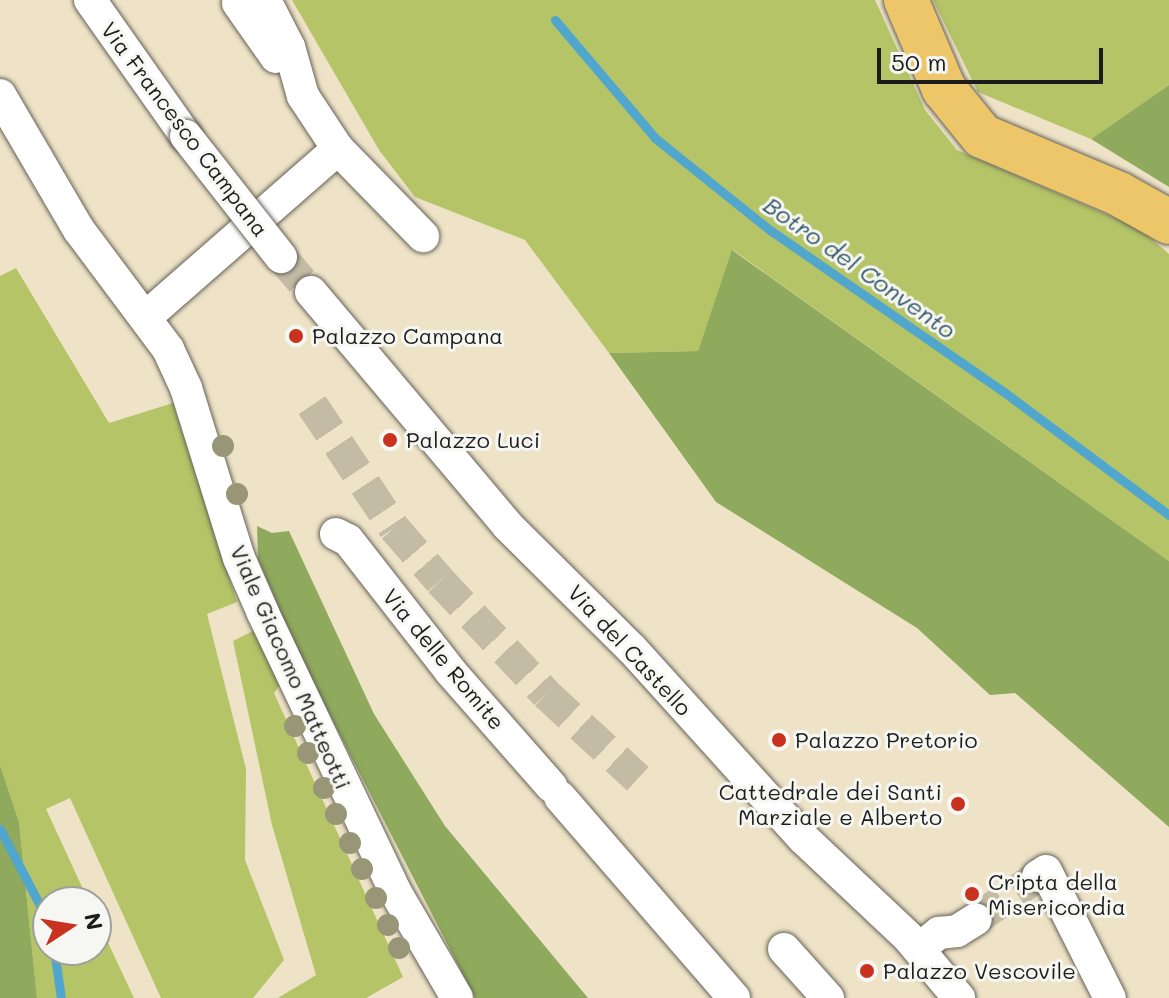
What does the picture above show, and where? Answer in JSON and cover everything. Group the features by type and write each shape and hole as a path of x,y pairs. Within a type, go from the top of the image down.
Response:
{"main road":[{"path":"906,0 944,89 982,136 1111,190 1169,222"}],"street":[{"name":"Via Francesco Campana","path":"90,0 186,136 281,257"},
{"path":"252,1 303,96 338,149 423,236"},
{"name":"Viale Giacomo Matteotti","path":"0,95 79,230 147,316 186,388 239,558 263,613 396,893 457,998"},
{"path":"147,316 338,149"},
{"name":"Via del Castello","path":"311,292 508,526 632,649 803,838 919,949 959,998"},
{"name":"Via delle Romite","path":"336,534 348,540 451,672 734,998"},
{"path":"1038,876 1046,871 1110,998"},
{"path":"919,949 939,933 957,931 976,919"},
{"path":"784,949 828,998"}],"green space":[{"path":"292,0 875,0 925,110 957,150 1140,229 1169,254 1169,561 733,250 698,351 609,353 525,240 415,197 379,150"},
{"path":"933,0 1169,0 1169,85 1091,139 978,92"},
{"path":"1169,85 1169,187 1091,139"},
{"path":"732,250 1169,561 1169,827 1015,693 990,695 917,628 716,502 609,353 698,351"},
{"path":"16,268 109,423 173,403 237,602 207,614 246,769 245,860 284,960 253,998 161,998 70,798 46,809 82,886 32,886 32,949 19,822 0,765 0,276"},
{"path":"257,526 272,533 289,531 374,714 445,826 588,998 475,998 298,653 258,559"},
{"path":"255,630 280,685 274,693 403,977 366,998 278,998 316,975 272,825 233,641"},
{"path":"0,765 19,822 37,998 0,998"},
{"path":"112,951 134,998 37,998 34,966 112,966"}],"waterway":[{"name":"Botro del Convento","path":"555,20 655,138 770,230 1004,392 1169,515"},
{"path":"0,829 32,890"},
{"path":"56,966 61,998"}],"tunnel":[{"path":"281,257 311,292"},
{"path":"312,405 394,528 440,581 546,694 638,779"},
{"path":"976,919 1038,876"}],"place":[{"name":"Palazzo Campana","path":"296,336"},
{"name":"Palazzo Luci","path":"390,440"},
{"name":"Palazzo Pretorio","path":"779,740"},
{"name":"Cattedrale dei Santi Marziale e Alberto","path":"958,804"},
{"name":"Cripta della Misericordia","path":"972,894"},
{"name":"Palazzo Vescovile","path":"867,971"}]}
